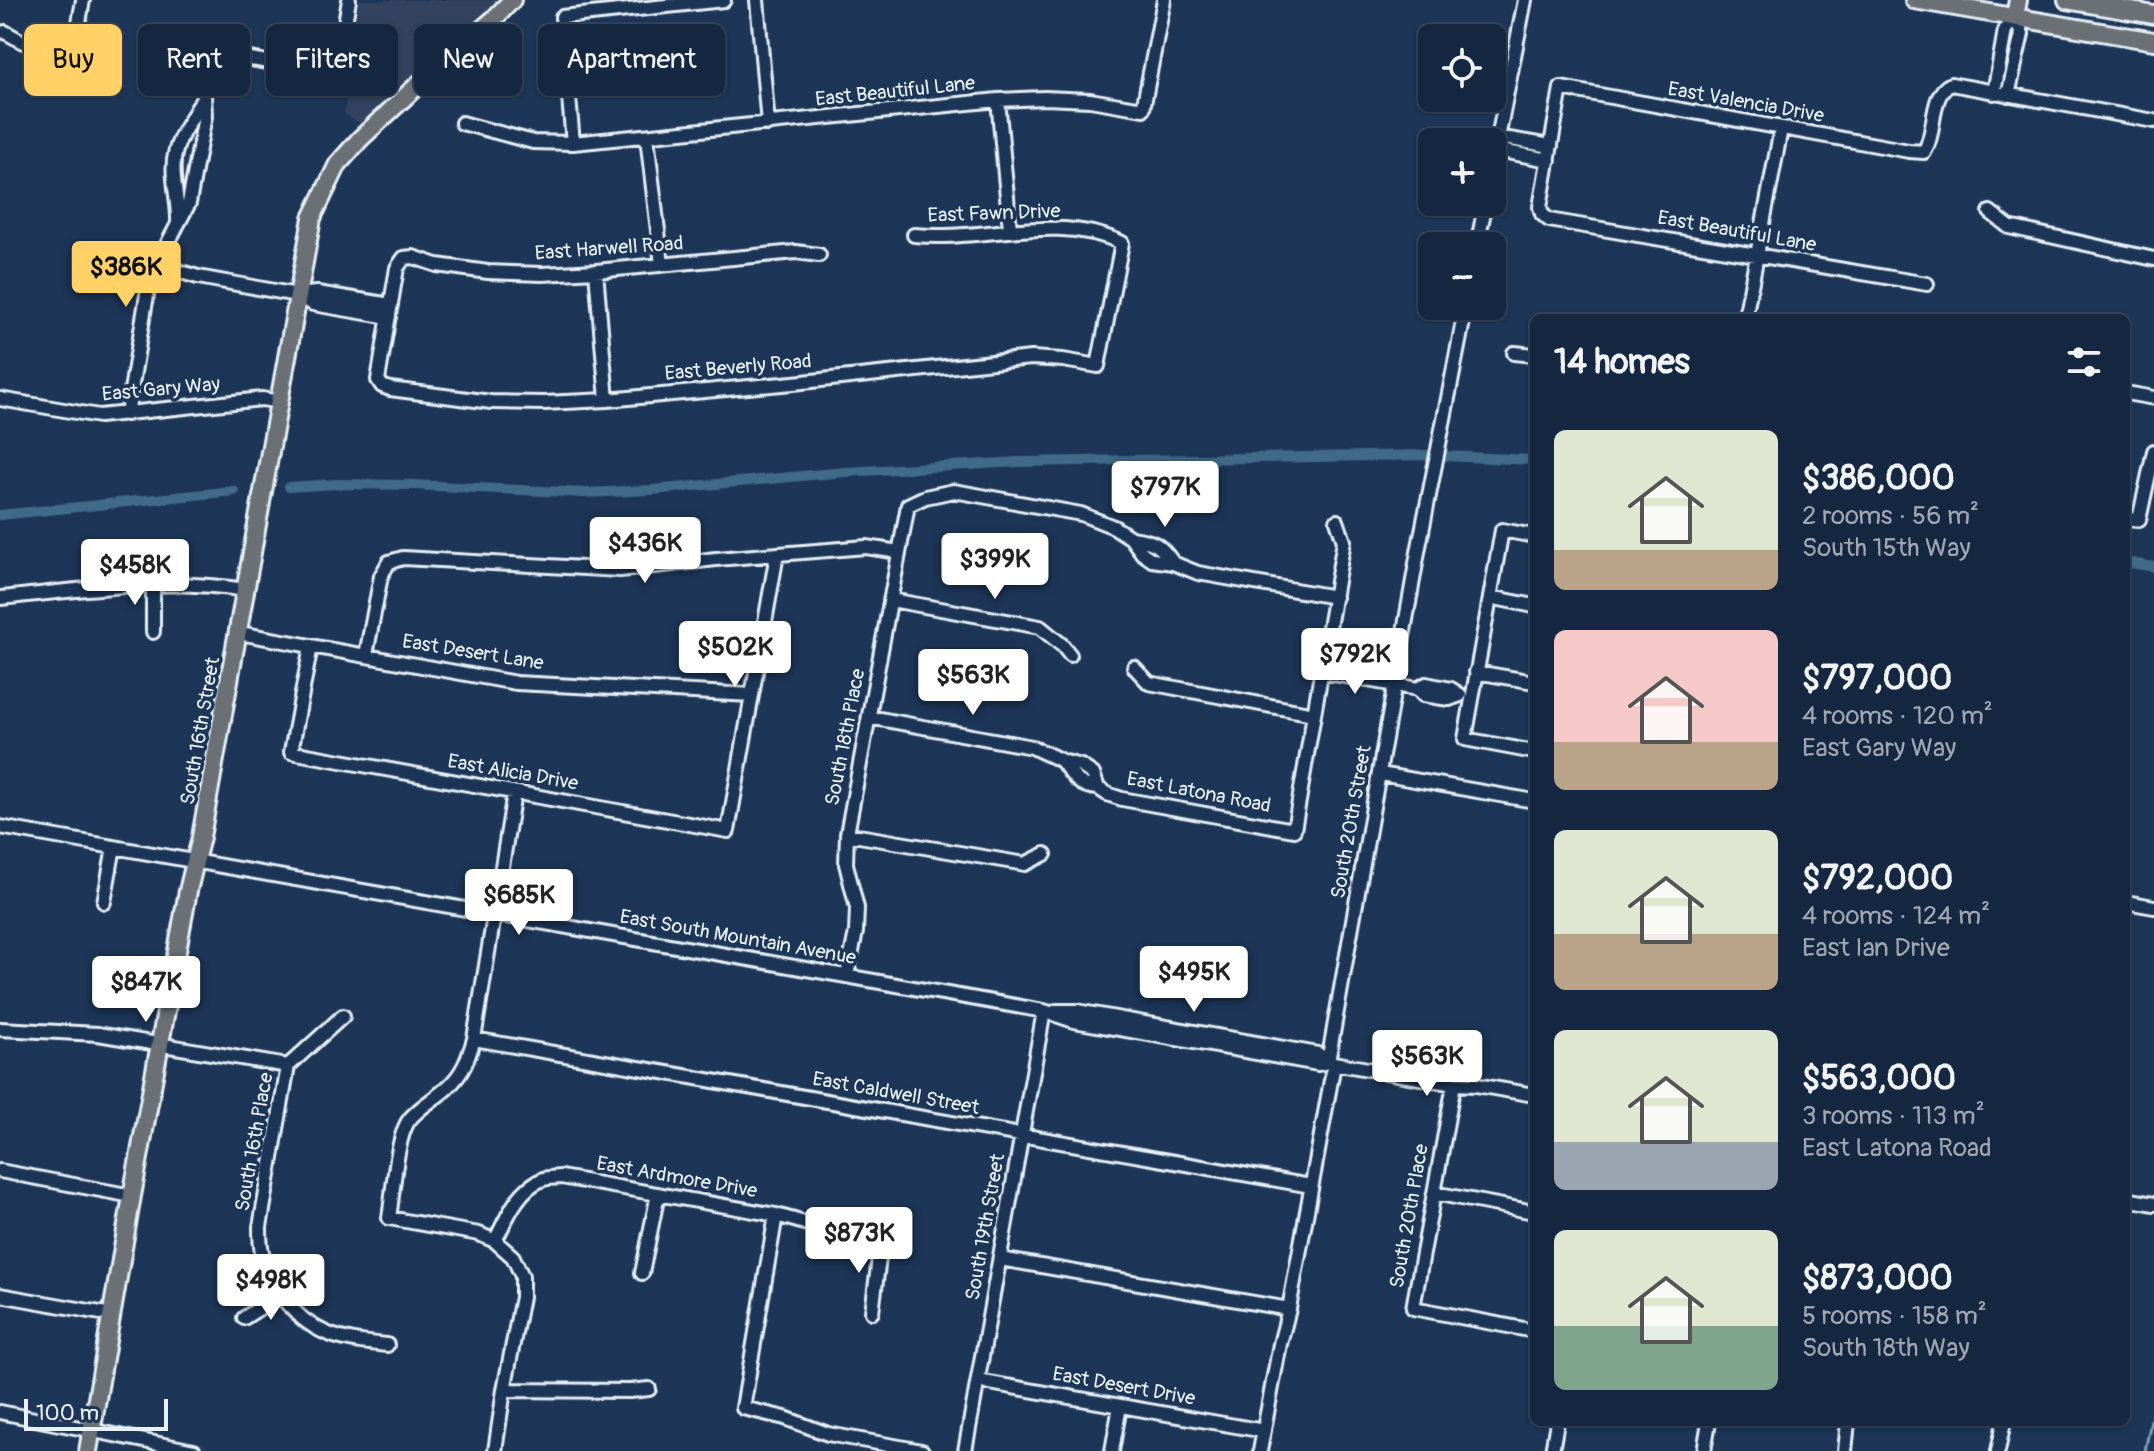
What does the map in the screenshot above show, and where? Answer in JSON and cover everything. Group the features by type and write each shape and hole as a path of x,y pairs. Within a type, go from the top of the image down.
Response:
{"main road":[{"name":"South 16th Street","path":"88,1451 312,218 338,164 360,139 512,0"},
{"path":"1914,0 2154,41"},
{"path":"2015,17 2018,0"},
{"path":"2067,0 2154,15"}],"street":[{"path":"5,32 23,42 74,51 83,0"},
{"path":"250,62 324,72 336,69 349,0"},
{"path":"573,143 562,17 724,0"},
{"path":"757,0 768,124"},
{"name":"East Beautiful Lane","path":"462,123 533,142 573,143 998,100 1090,100 1143,109 1164,0"},
{"path":"1500,128 1525,0"},
{"path":"2015,17 2005,30 1994,93 2154,121"},
{"path":"2008,95 2022,34 2015,17"},
{"name":"East Valencia Drive","path":"1551,146 1561,88 1924,152 1930,143 1938,96 1943,88 1951,84 1994,93"},
{"path":"178,223 175,151 203,96"},
{"path":"127,414 147,288 153,269 189,203 205,116 204,96"},
{"path":"998,100 1010,229"},
{"path":"1746,314 1781,129"},
{"path":"647,137 662,265"},
{"path":"1506,138 1551,146 1549,160 1506,152"},
{"name":"East Beautiful Lane","path":"1549,160 1540,207 1549,220 1927,284"},
{"path":"1990,212 2009,227 2154,259"},
{"name":"East Fawn Drive","path":"914,235 935,237 1010,229 1076,230 1108,236 1122,243 1098,366"},
{"name":"East Harwell Road","path":"390,311 397,268 404,258 413,257 437,265 488,272 542,274 796,252 819,255"},
{"path":"160,257 181,272 198,277 297,295 313,304 390,311"},
{"path":"596,271 607,400"},
{"name":"East Beverly Road","path":"390,311 378,380 382,386 491,402 607,400 1031,358 1098,366"},
{"name":"South 20th Street","path":"1260,1451 1289,1309 1395,685 1463,320"},
{"path":"1514,353 1530,355"},
{"path":"2130,394 2154,398"},
{"name":"East Gary Way","path":"0,399 91,415 262,399 279,402"},
{"path":"2132,520 2154,451"},
{"name":"South 18th Place","path":"847,976 856,932 857,908 846,864 847,834 908,505 925,497 954,491 1081,514 1114,527 1131,538 1142,553 1152,560 1173,563 1198,573 1335,597"},
{"path":"1134,667 1149,683 1314,714 1344,541 1337,521"},
{"path":"1530,535 1502,530 1476,672 1466,696 1465,739 1530,751"},
{"path":"366,655 381,576 389,562 403,558 620,570 866,547 899,552"},
{"path":"752,695 777,554"},
{"path":"153,583 153,632"},
{"path":"0,598 153,583 204,584 246,590"},
{"path":"1490,597 1530,605"},
{"path":"891,600 1040,627 1070,655"},
{"name":"East Desert Lane","path":"239,633 516,683 752,695"},
{"name":"East Alicia Drive","path":"311,646 291,752 728,831 752,695"},
{"path":"1322,672 1418,689 1423,695 1449,699 1466,696"},
{"path":"1476,672 1530,681"},
{"name":"East Latona Road","path":"869,717 1032,747 1062,761 1073,777 1086,787 1098,788 1122,799 1294,830 1314,714"},
{"path":"1380,774 1530,800"},
{"path":"495,1451 522,1297 522,1276 513,1257 495,1241 479,1234 389,1218 400,1146 408,1122 457,1077 467,1063 474,1039 514,793"},
{"name":"East South Mountain Avenue","path":"0,827 1044,1011 1077,1011 1318,1054 1331,1063 1530,1094"},
{"path":"847,834 1025,864 1045,854"},
{"path":"104,902 114,847"},
{"path":"2130,903 2154,907"},
{"name":"South 19th Street","path":"965,1451 1044,1011"},
{"name":"South 16th Place","path":"343,1016 288,1066 260,1227 262,1254 280,1295 300,1316 324,1332 346,1340 387,1345"},
{"path":"0,1029 98,1034 288,1066"},
{"name":"East Caldwell Street","path":"474,1039 1311,1186"},
{"name":"South 20th Place","path":"1454,1084 1413,1308 1530,1330"},
{"path":"0,1171 132,1196"},
{"name":"East Ardmore Drive","path":"495,1241 527,1189 542,1179 561,1177 776,1215 848,1237 881,1243 872,1312"},
{"path":"1434,1193 1530,1211"},
{"path":"642,1273 658,1194"},
{"path":"2130,1200 2154,1204"},
{"path":"776,1215 743,1408 785,1418 828,1434 922,1451"},
{"path":"1000,1259 1289,1309"},
{"path":"0,1295 112,1315"},
{"path":"244,1318 280,1295"},
{"name":"East Desert Drive","path":"978,1381 1264,1431"},
{"path":"504,1390 649,1389"},
{"path":"1112,1451 1120,1406"},
{"path":"0,1412 194,1451"},
{"path":"1552,1451 1556,1426"},
{"path":"1704,1451 1708,1426"},
{"path":"1845,1451 1848,1426"},
{"path":"1998,1451 2003,1426"}],"shaded area":[{"path":"359,0 501,0 478,24 414,24 414,81 398,95 398,24 354,24"},
{"path":"347,96 397,96 363,126 344,114"}],"waterway":[{"path":"289,487 415,485 585,493 652,490 845,472 1020,462 1429,455"},
{"path":"1444,456 1530,460"},
{"path":"0,515 234,491"},
{"path":"2130,563 2154,567"},
{"path":"2145,1451 2154,1405"}]}
